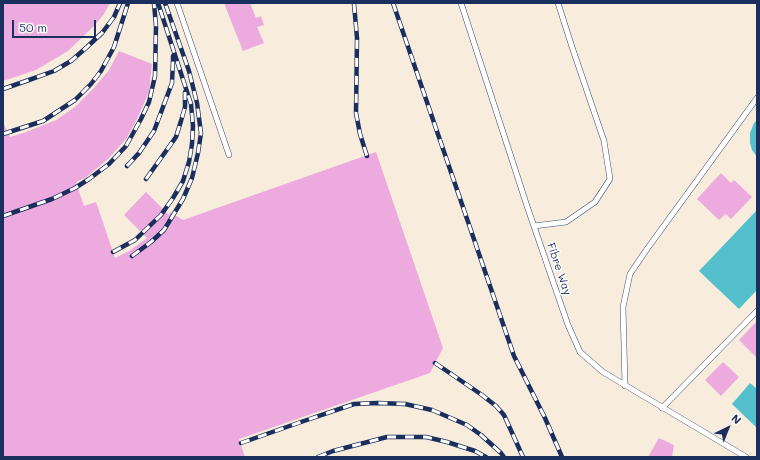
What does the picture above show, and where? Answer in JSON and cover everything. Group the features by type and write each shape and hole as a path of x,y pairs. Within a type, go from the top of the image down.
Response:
{"lane":[{"path":"177,3 229,155"},
{"name":"Fibre Way","path":"461,3 534,226 568,325 580,352 603,372 625,386 746,457"},
{"path":"534,226 566,222 595,202 610,179 604,141 558,3"},
{"path":"625,386 623,307 630,274 757,98"},
{"path":"662,408 757,311"}],"water":[{"path":"757,120 757,157 752,150 750,133 754,123"},
{"path":"757,210 757,290 739,309 699,271"},
{"path":"750,383 757,389 757,428 732,404"}],"building":[{"path":"3,3 110,3 104,14 95,25 68,51 36,70 3,81"},
{"path":"224,3 250,3 256,18 261,16 264,25 257,27 264,43 243,51"},
{"path":"119,51 152,64 149,92 126,139 108,159 85,178 76,182 84,206 96,202 115,258 129,251 147,238 124,215 146,192 169,215 170,212 183,220 376,152 443,348 430,373 239,439 245,457 3,457 3,122 10,137 56,120 75,107 93,89 109,70"},
{"path":"721,173 731,183 734,180 752,197 731,219 726,214 719,220 697,199"},
{"path":"757,321 757,358 739,340"},
{"path":"723,362 739,377 721,396 705,380"},
{"path":"659,438 674,445 672,457 648,457"}],"railway":[{"path":"3,89 54,71 71,61 102,33 114,17 120,3"},
{"path":"3,134 43,121 75,100 91,84 101,71 114,47 128,3"},
{"path":"3,216 52,199 75,188 109,164 126,146 149,102 155,76 156,26 154,3"},
{"path":"113,252 135,240 161,215 183,181 189,162 193,126 191,104 158,3"},
{"path":"132,256 164,230 183,199 192,178 201,133 197,103 189,71 165,3"},
{"path":"393,3 514,356 545,418 562,457"},
{"path":"354,4 357,38 356,113 360,134 367,156"},
{"path":"127,166 139,153 154,131 172,83 173,56"},
{"path":"146,179 176,137 185,107 185,92"},
{"path":"435,363 496,406 504,415 523,457"},
{"path":"241,443 354,404 405,404 432,410 467,425 481,435 504,457"},
{"path":"318,457 333,451 387,437 426,437 475,451 486,457"}]}
